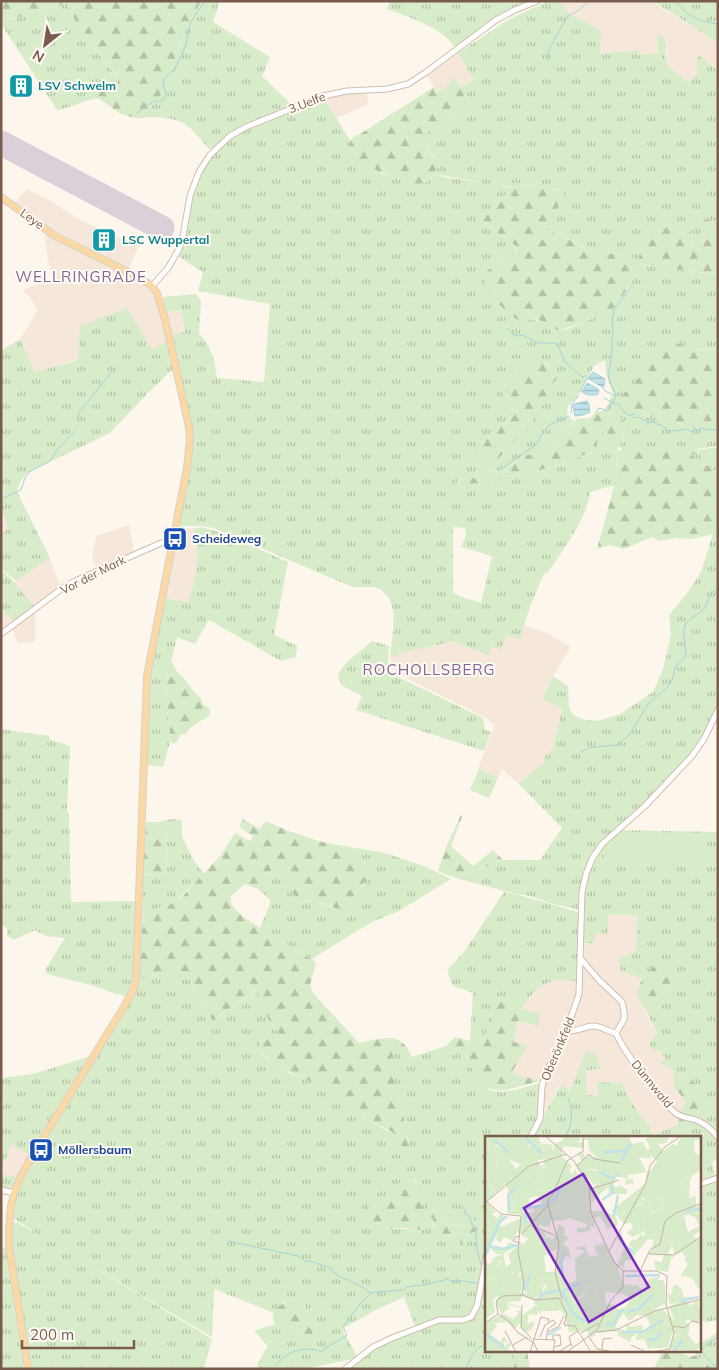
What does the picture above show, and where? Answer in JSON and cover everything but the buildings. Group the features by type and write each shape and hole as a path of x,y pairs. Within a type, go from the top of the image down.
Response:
{"main road":[{"name":"Leye","path":"1,197 42,227 64,240 140,278 152,286"},
{"path":"27,1366 9,1246 9,1228 14,1193 32,1156 122,1010 136,979 147,676 187,468 190,440 186,412 159,297 152,286"}],"street":[{"name":"3.Uelfe","path":"152,286 168,268 179,249 190,196 199,172 210,155 230,136 246,127 323,96 346,91 387,89 408,84 496,20 537,1"},
{"name":"Vor der Mark","path":"1,634 68,585 164,542 172,543"},
{"name":"Oberönkfeld","path":"531,1136 540,1119 542,1087 545,1075 563,1040 580,994 584,883 592,859 598,849 646,806 692,756 704,739 718,710"},
{"path":"567,1030 573,1031 594,1026 617,1035 624,1019 622,1002 581,959"},
{"name":"Dünnwald","path":"617,1035 623,1047 642,1073 674,1112 682,1117 696,1120 718,1137"},
{"path":"702,1183 718,1178"},
{"path":"1,1190 14,1193"},
{"path":"345,1369 374,1347 392,1338 439,1320 468,1319 474,1313 477,1306 485,1274"}],"shaded area":[{"path":"560,1 651,1 718,43 718,71 701,56 697,57 697,74 690,82 668,67 666,60 667,42 657,36 658,53 639,55 637,50 599,54"},
{"path":"458,53 474,80 460,87 457,82 437,92 427,76"},
{"path":"367,92 368,104 337,118 324,98 339,94"},
{"path":"27,189 82,221 139,246 126,274 145,284 157,298 163,297 167,312 181,310 185,332 170,335 168,341 152,349 127,308 78,359 35,372 20,339 38,310 28,295 25,294 24,289 53,279 48,261 45,236 49,230 14,204"},
{"path":"1,507 8,528 1,535"},
{"path":"129,525 134,552 97,569 92,557 96,536"},
{"path":"195,528 197,559 195,580 188,602 163,598 177,529"},
{"path":"50,558 62,592 35,610 35,642 18,643 11,627 1,634 1,609 14,622 34,608 14,582"},
{"path":"524,625 546,633 571,647 542,698 562,708 553,749 544,757 544,762 519,784 502,769 498,778 478,769 495,725 486,718 398,674 391,666 390,656 454,641 488,656 491,645 501,650 507,635 520,640"},
{"path":"608,915 638,915 636,951 619,959 620,970 642,979 636,994 657,1034 659,1050 665,1059 659,1063 673,1070 674,1086 685,1101 677,1126 654,1135 629,1099 623,1083 596,1082 599,1096 587,1095 585,1070 601,1069 585,1052 570,1092 561,1084 540,1120 540,1081 528,1077 526,1079 511,1072 526,1047 514,1042 517,1020 539,1025 521,1009 529,996 544,983 564,979 579,982 583,943 594,934 601,934"},
{"path":"11,1143 30,1155 18,1177 1,1174"}],"green space":[{"path":"1,1 201,1 185,31 166,86 158,100 135,118 121,114 98,98 98,92 118,83 117,76 78,26 67,3 1,21"},
{"path":"201,1 220,1 213,22 270,57 262,76 293,106 223,139 214,148 209,149 194,131 179,121 164,118 135,118 158,100 166,86 185,31"},
{"path":"390,1 533,1 514,9 456,48 448,39 435,30 419,21 387,9"},
{"path":"548,1 560,1 572,17 574,16 601,31 600,54 638,50 639,55 658,53 657,35 661,34 666,45 665,55 668,67 689,82 697,74 697,57 701,56 718,71 718,222 703,219 701,242 692,245 691,233 640,259 586,249 565,237 544,229 564,195 561,191 516,183 513,187 498,185 512,188 482,221 517,246 515,255 502,260 484,273 528,319 545,322 559,331 593,318 618,304 637,272 643,266 651,265 708,273 718,272 718,349 694,350 672,341 621,397 625,407 693,428 704,430 718,428 718,446 683,451 622,450 620,447 626,424 621,418 605,410 613,393 606,374 605,360 594,366 579,395 568,406 567,412 569,417 574,421 561,433 554,446 537,454 527,455 518,459 513,464 497,472 490,464 497,473 495,475 482,478 462,478 456,483 460,487 469,486 474,483 481,485 487,483 495,484 505,476 555,466 597,450 597,430 612,437 618,447 615,485 590,492 579,524 547,574 545,572 520,640 507,635 501,650 491,646 489,656 454,641 390,656 394,618 393,608 385,593 377,588 350,586 214,528 178,526 191,451 170,335 185,332 181,310 167,312 163,297 196,294 201,301 199,333 209,347 214,360 217,378 264,382 270,304 198,291 203,272 179,257 186,235 195,189 206,165 233,137 250,127 324,98 351,142 350,147 382,174 420,184 430,180 434,174 436,171 434,156 422,135 445,120 459,115 469,103 460,87 474,80 458,53 508,20","holes":["434,174 493,184 443,177","541,360 548,364 550,377 548,396 541,406 535,410 528,429 500,457 486,461 478,451 485,439 515,414 502,390 505,384 528,363","453,527 465,528 466,535 461,547 492,556 481,603 459,596 453,592"]},
{"path":"653,1 718,1 718,43"},
{"path":"67,3 78,26 117,77 118,82 110,88 98,92 98,98 57,110 1,24 1,21"},
{"path":"455,78 469,103 468,108 422,135 438,164 430,180 425,183 415,184 386,175 358,158 351,149 351,141 360,134 434,87 437,92 450,84 450,80"},
{"path":"515,183 561,191 564,195 553,218 544,229 586,249 640,259 641,251 648,239 666,228 685,221 690,224 692,245 701,241 703,219 718,222 718,272 708,273 651,265 643,266 637,272 618,304 611,310 559,331 545,323 532,319 521,322 499,304 489,292 484,281 484,273 502,260 515,255 517,249 516,246 482,221"},
{"path":"127,308 152,349 168,341 174,368 110,433 27,473 20,482 17,492 50,558 16,581 1,568 1,535 8,528 1,507 1,351 20,339 35,372 78,360 80,326"},
{"path":"672,341 694,350 718,349 718,428 704,430 693,428 625,407 620,397 632,387 666,342"},
{"path":"539,356 557,372 556,380 551,385 554,391 543,406 535,410 528,429 500,457 491,463 486,461 478,451 485,439 515,414 503,396 503,388 517,372"},
{"path":"605,410 621,418 626,424 620,447 610,436 597,430 597,450 555,466 505,476 495,484 487,483 482,485 474,483 469,486 460,487 455,484 462,478 482,478 495,475 518,459 527,455 537,454 554,446 561,433 577,419 590,418 596,412"},
{"path":"718,447 718,478 713,468 692,458 692,454 697,454 698,450"},
{"path":"697,448 697,454 692,454 692,458 713,468 718,478 718,533 692,539 676,538 659,541 652,537 624,549 610,545 597,549 616,479 617,451 628,449 683,451"},
{"path":"201,527 219,532 288,562 274,635 297,646 296,657 281,661 209,620 195,644 177,637 171,661 167,664 166,687 170,733 168,738 170,742 163,767 147,765 147,692 163,598 188,602 195,580 197,559 195,528"},
{"path":"713,533 718,533 718,705 700,744 646,803 601,843 593,853 590,859 580,910 456,878 503,860 540,860 562,828 519,784 544,762 544,757 553,749 562,708 542,699 553,676 568,686 569,708 573,715 585,720 598,721 620,714 653,692 663,669 671,636 669,615 688,592 701,572"},
{"path":"1,569 35,608 14,622 1,609"},
{"path":"372,641 389,646 389,666 396,676 483,718 485,730 491,732 484,751 356,710 362,696 341,685 338,674 347,662"},
{"path":"171,661 178,673 200,697 203,704 210,709 210,715 193,726 185,735 181,734 174,744 168,738 170,732 166,687 167,664"},
{"path":"1,729 50,736 49,739 70,746 67,811 69,814 71,902 138,901 134,979 127,996 47,974 45,970 65,938 46,936 35,930 14,940 7,936 7,929 1,924"},
{"path":"479,769 498,778 489,798 470,790"},
{"path":"461,815 462,817 451,846 473,866 493,850 503,860 456,878 438,871 447,845"},
{"path":"243,819 260,829 265,822 268,822 322,842 356,848 354,857 369,865 369,874 366,880 350,901 340,908 296,896 289,887 289,880 272,867 269,874 269,886 261,883 258,889 245,884 231,896 231,904 243,917 313,960 316,964 310,985 313,993 359,1043 390,1038 396,1039 406,1046 402,1051 396,1049 393,1051 391,1069 403,1114 410,1149 408,1153 402,1148 395,1134 366,1118 356,1105 313,1082 287,1071 264,1055 260,1048 260,1041 268,1036 274,1040 278,1037 279,1032 268,1018 256,990 213,1021 194,989 186,971 163,973 139,979 143,915 160,907 168,906 182,897 221,855 235,833 250,841 253,836 239,827"},
{"path":"167,820 182,820 182,837 192,857 204,874 174,903 143,915 143,875 166,873"},
{"path":"167,820 166,873 143,875 146,822"},
{"path":"620,830 718,832 718,1158 712,1162 716,1179 702,1183 702,1136 531,1136 562,1084 570,1092 585,1052 595,1053 601,1069 586,1070 587,1095 599,1096 596,1082 623,1083 629,1099 654,1135 703,1114 701,1087 659,1063 665,1059 659,1050 655,1051 649,1045 657,1033 647,1013 675,978 666,975 654,967 642,979 620,970 619,959 636,951 637,915 608,915 608,933 595,934 594,943 583,943 586,874 603,844"},
{"path":"628,832 708,833 699,868 599,862"},
{"path":"356,848 385,853 424,866 451,879 399,911 374,921 312,959 260,928 271,901 258,889 261,883 268,886 272,867 290,880 307,901 319,901 334,909 353,898 364,884 365,862 354,857"},
{"path":"504,892 581,913 579,982 561,980 546,984 534,992 523,1007 494,998 485,1039 470,1041 473,993 453,986 447,970 464,952"},
{"path":"654,966 666,975 675,978 647,1013 636,994 642,979"},
{"path":"186,971 194,989 213,1021 257,990 271,1023 279,1032 278,1037 273,1040 268,1036 260,1041 261,1052 267,1059 291,1074 311,1081 334,1095 355,1104 362,1110 364,1116 372,1122 396,1134 401,1140 402,1148 410,1149 391,1069 392,1051 396,1049 402,1051 406,1046 412,1057 446,1046 462,1051 474,1072 489,1090 502,1092 539,1083 539,1118 530,1136 485,1136 485,1256 478,1294 485,1308 485,1352 514,1352 513,1369 345,1369 373,1347 416,1329 404,1297 342,1329 358,1358 304,1369 259,1369 257,1364 268,1346 254,1331 274,1324 279,1328 282,1326 302,1334 311,1313 306,1311 305,1305 284,1302 274,1313 214,1289 212,1337 89,1264 212,1339 204,1369 30,1369 11,1237 12,1223 18,1223 40,1236 12,1217 17,1194 25,1174 136,990 139,979 163,973","holes":["405,1179 414,1179 420,1197 425,1227 422,1230 387,1229 367,1224 368,1206 384,1206 388,1203 392,1190","461,1205 480,1226 480,1231 465,1236 464,1243 457,1235 449,1235 433,1226 433,1218 439,1208 450,1225 463,1226 468,1224"]},
{"path":"494,998 539,1014 539,1026 517,1021 514,1042 527,1046 512,1072 526,1079 527,1077 540,1081 502,1091 487,1088 474,1072 462,1051 446,1046 455,1037 470,1041 485,1039"},
{"path":"91,1056 30,1155 11,1144 1,1173 1,1107 3,1106 1,1078 33,1074"},
{"path":"673,1070 701,1087 704,1098 703,1115 677,1126 685,1101 674,1086"},
{"path":"1,1174 18,1177 13,1192 1,1189"},
{"path":"411,1176 420,1192 425,1227 422,1230 378,1228 360,1218 362,1211 368,1206 384,1206 388,1203 390,1194 396,1186"},
{"path":"718,1179 718,1320 705,1322 702,1320 702,1184"},
{"path":"428,1201 436,1205 450,1225 463,1226 467,1224 460,1213 461,1204 477,1224 485,1226 485,1230 473,1232 465,1236 464,1243 461,1246 457,1235 444,1234 437,1231 433,1218 429,1216"},
{"path":"1,1248 6,1248 24,1369 1,1369"},
{"path":"484,1275 485,1275 485,1306 480,1297"},
{"path":"292,1300 302,1301 306,1311 314,1317 313,1334 308,1335 296,1331 287,1332 282,1326 279,1328 275,1323 273,1315 275,1311 282,1304"},
{"path":"718,1332 718,1369 704,1363 699,1358 696,1352 702,1352 702,1343"},
{"path":"514,1352 527,1352 530,1369 513,1369"},
{"path":"662,1352 680,1352 690,1357 697,1355 706,1364 717,1369 654,1369"}],"water":[{"path":"593,372 605,379 604,386 602,387 588,378"},
{"path":"587,383 598,389 597,395 588,395 582,392"},
{"path":"587,401 590,412 575,416 574,404"}],"waterway":[{"path":"137,113 154,101 162,101 166,96 163,82 175,68 182,55 190,23 205,1"},
{"path":"548,60 549,50 567,17 589,1"},
{"path":"676,1 684,11 694,17 705,22 718,24"},
{"path":"616,396 609,377 613,335 612,320 615,307 631,285"},
{"path":"507,328 512,334 522,335 539,343 554,343 559,348 568,365 582,377 585,376"},
{"path":"78,418 79,413 115,367"},
{"path":"580,392 586,380 590,378"},
{"path":"603,387 605,391 616,396 613,402"},
{"path":"571,413 572,404 578,396"},
{"path":"604,398 619,404 624,412 630,416 634,414 634,417 641,418 644,421 646,419 647,423 654,422 667,430 687,429 690,432 695,429 697,431 699,428 718,429"},
{"path":"596,412 599,408 608,411 612,403"},
{"path":"501,469 537,444 541,434 551,424 569,416"},
{"path":"1,499 21,490 29,472 50,461 57,450 75,431"},
{"path":"581,752 588,748 617,745 629,735 649,703 668,687 676,666 686,656 685,625 703,610 710,595 718,589"},
{"path":"566,1136 571,1118 568,1098"},
{"path":"461,1206 465,1210 465,1214 469,1216 473,1226 477,1228 476,1243 482,1267"},
{"path":"228,1241 298,1256 305,1261 331,1268 332,1272 339,1277 371,1293"},
{"path":"275,1366 290,1353 309,1349 322,1352 346,1336 343,1327 371,1293 404,1290 407,1287 426,1285 444,1280 445,1278 452,1281 478,1283"},
{"path":"702,1350 718,1337"},
{"path":"466,1369 471,1357 485,1345"},
{"path":"702,1351 713,1365 718,1367"}],"runway":[{"path":"1,143 162,228"}],"place":[{"name":"LSV Schwelm","path":"21,86"},
{"name":"LSC Wuppertal","path":"104,240"},
{"name":"Scheideweg","path":"175,539"},
{"name":"Möllersbaum","path":"41,1150"}],"district":[{"name":"WELLRINGRADE","path":"81,277"},
{"name":"ROCHOLLSBERG","path":"429,670"}]}
